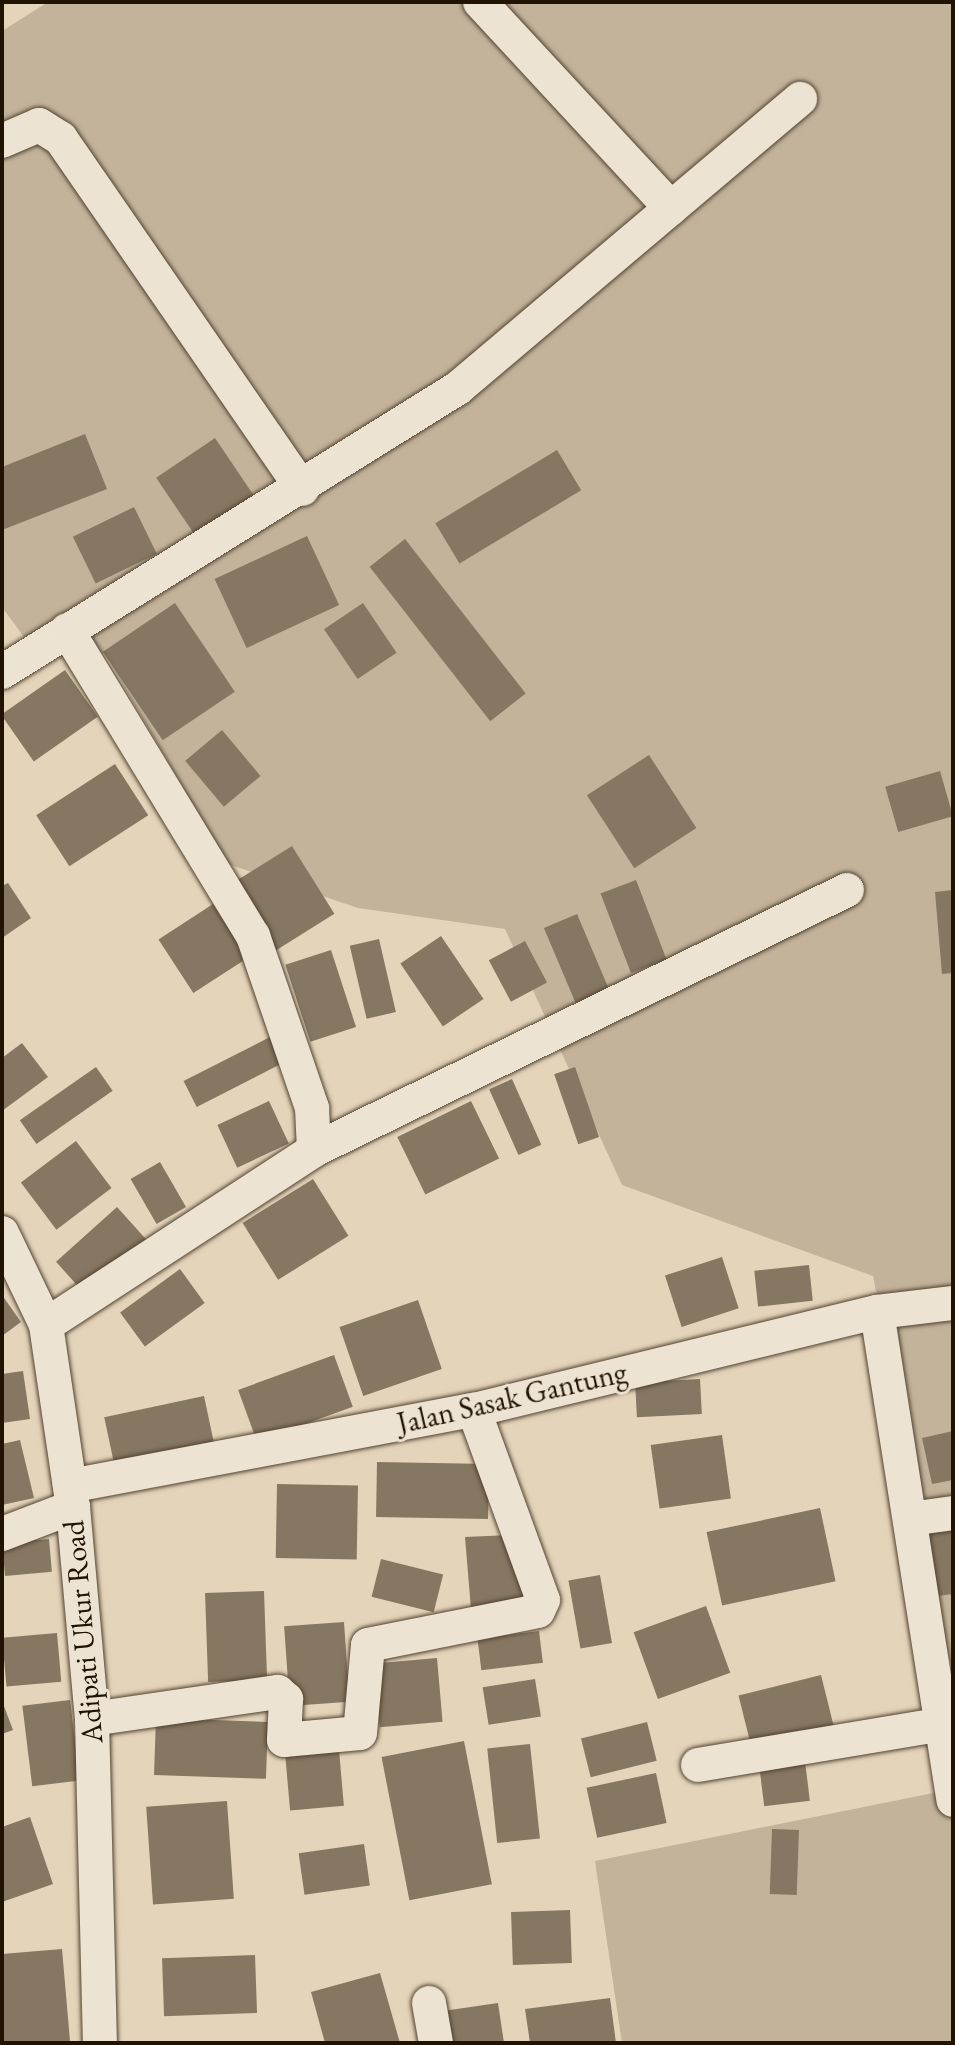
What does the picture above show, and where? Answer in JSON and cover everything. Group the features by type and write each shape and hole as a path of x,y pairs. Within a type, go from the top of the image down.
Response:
{"street":[{"path":"480,2 671,208"},
{"path":"2,672 302,489 458,388 800,99"},
{"path":"2,141 39,125 61,139 302,489"},
{"path":"67,630 253,936 312,1108 314,1150"},
{"path":"46,1325 314,1150 847,890"},
{"name":"Adipati Ukur Road","path":"2,1233 46,1325 72,1496 92,1719 100,2043"},
{"name":"Jalan Sasak Gantung","path":"2,1534 72,1496 474,1410 877,1312 953,1303"},
{"path":"877,1312 953,1800"},
{"path":"92,1719 278,1692 286,1699 284,1740 360,1733 368,1645 538,1611 543,1600 474,1410"},
{"path":"910,1519 953,1513"},
{"path":"698,1765 942,1724"},
{"path":"429,2003 436,2043"}],"shaded area":[{"path":"48,2 953,2 953,1676 873,1276 622,1185 505,929 358,908 228,864 105,654 24,637 2,607 2,31"},
{"path":"953,1789 953,2043 622,2043 595,1861"}],"building":[{"path":"85,434 107,489 2,530 2,467"},
{"path":"215,438 254,496 195,536 156,478"},
{"path":"557,450 581,490 459,563 435,523"},
{"path":"134,507 157,554 96,584 73,537"},
{"path":"307,536 339,605 247,648 215,579"},
{"path":"405,539 526,693 490,721 370,567"},
{"path":"175,603 235,692 163,740 103,652"},
{"path":"363,603 397,653 358,679 324,629"},
{"path":"65,670 98,717 34,761 2,714"},
{"path":"222,730 261,776 224,807 185,761"},
{"path":"649,755 696,828 634,868 587,795"},
{"path":"115,764 148,815 69,866 36,815"},
{"path":"940,771 953,816 898,832 885,787"},
{"path":"292,846 334,914 275,951 233,883"},
{"path":"636,880 666,959 631,973 601,894"},
{"path":"8,883 31,918 2,938 2,886"},
{"path":"953,890 953,973 942,974 935,892"},
{"path":"213,904 248,958 193,993 158,939"},
{"path":"577,914 609,989 576,1003 544,928"},
{"path":"441,936 483,999 443,1026 400,963"},
{"path":"379,939 396,1012 367,1019 350,946"},
{"path":"525,941 547,982 511,1002 489,960"},
{"path":"331,950 356,1027 310,1042 285,965"},
{"path":"270,1037 283,1063 197,1107 184,1081"},
{"path":"22,1043 48,1077 2,1111 2,1058"},
{"path":"96,1067 113,1091 36,1144 20,1120"},
{"path":"575,1067 599,1137 578,1144 554,1074"},
{"path":"512,1079 541,1145 518,1155 489,1089"},
{"path":"269,1101 289,1144 237,1168 217,1125"},
{"path":"471,1101 499,1159 425,1194 397,1137"},
{"path":"76,1141 112,1188 56,1230 21,1183"},
{"path":"160,1162 186,1207 157,1224 131,1179"},
{"path":"313,1179 349,1236 278,1280 243,1223"},
{"path":"117,1207 148,1242 88,1297 56,1262"},
{"path":"722,1257 739,1308 682,1327 665,1276"},
{"path":"809,1265 813,1301 758,1307 754,1271"},
{"path":"180,1269 205,1303 145,1346 120,1312"},
{"path":"2,1295 21,1322 2,1336"},
{"path":"418,1300 442,1369 363,1396 340,1327"},
{"path":"334,1355 353,1407 257,1442 238,1390"},
{"path":"23,1371 30,1419 2,1423 2,1374"},
{"path":"700,1379 702,1414 637,1417 635,1382"},
{"path":"204,1396 214,1444 114,1465 104,1417"},
{"path":"953,1431 953,1480 932,1484 922,1438"},
{"path":"722,1435 731,1498 660,1508 651,1445"},
{"path":"20,1440 34,1498 2,1505 2,1444"},
{"path":"377,1462 489,1464 488,1519 376,1517"},
{"path":"277,1484 358,1485 357,1559 276,1558"},
{"path":"820,1508 836,1581 722,1605 707,1532"},
{"path":"953,1526 953,1594 937,1596 927,1530"},
{"path":"511,1535 527,1605 471,1609 465,1537"},
{"path":"49,1539 52,1572 5,1576 2,1543"},
{"path":"381,1559 443,1574 434,1612 372,1597"},
{"path":"600,1575 612,1643 580,1649 568,1581"},
{"path":"264,1591 267,1680 208,1682 205,1593"},
{"path":"706,1606 730,1673 658,1699 634,1632"},
{"path":"344,1622 350,1702 290,1706 284,1626"},
{"path":"539,1631 543,1663 481,1670 477,1639"},
{"path":"57,1633 61,1682 6,1687 2,1638"},
{"path":"437,1658 443,1722 380,1727 374,1663"},
{"path":"821,1675 835,1732 753,1753 739,1696"},
{"path":"535,1679 541,1717 489,1725 483,1687"},
{"path":"70,1700 80,1780 32,1786 22,1706"},
{"path":"2,1701 13,1730 2,1734"},
{"path":"156,1718 268,1722 266,1779 154,1775"},
{"path":"647,1722 657,1761 591,1777 581,1738"},
{"path":"464,1741 492,1884 409,1900 382,1757"},
{"path":"530,1744 540,1838 497,1843 487,1748"},
{"path":"339,1750 344,1806 290,1810 285,1755"},
{"path":"804,1753 810,1801 764,1806 758,1759"},
{"path":"656,1773 667,1823 597,1838 587,1788"},
{"path":"227,1801 234,1899 153,1904 146,1807"},
{"path":"30,1817 53,1884 2,1902 2,1827"},
{"path":"772,1829 799,1830 797,1895 770,1894"},
{"path":"364,1844 370,1886 304,1895 299,1853"},
{"path":"570,1910 572,1963 513,1965 511,1912"},
{"path":"62,1949 70,2041 2,2043 2,1954"},
{"path":"255,1955 257,2013 164,2016 162,1958"},
{"path":"380,1973 400,2043 325,2043 311,1992"},
{"path":"610,1998 616,2043 530,2043 525,2009"},
{"path":"498,2003 504,2043 448,2043 443,2011"}]}
